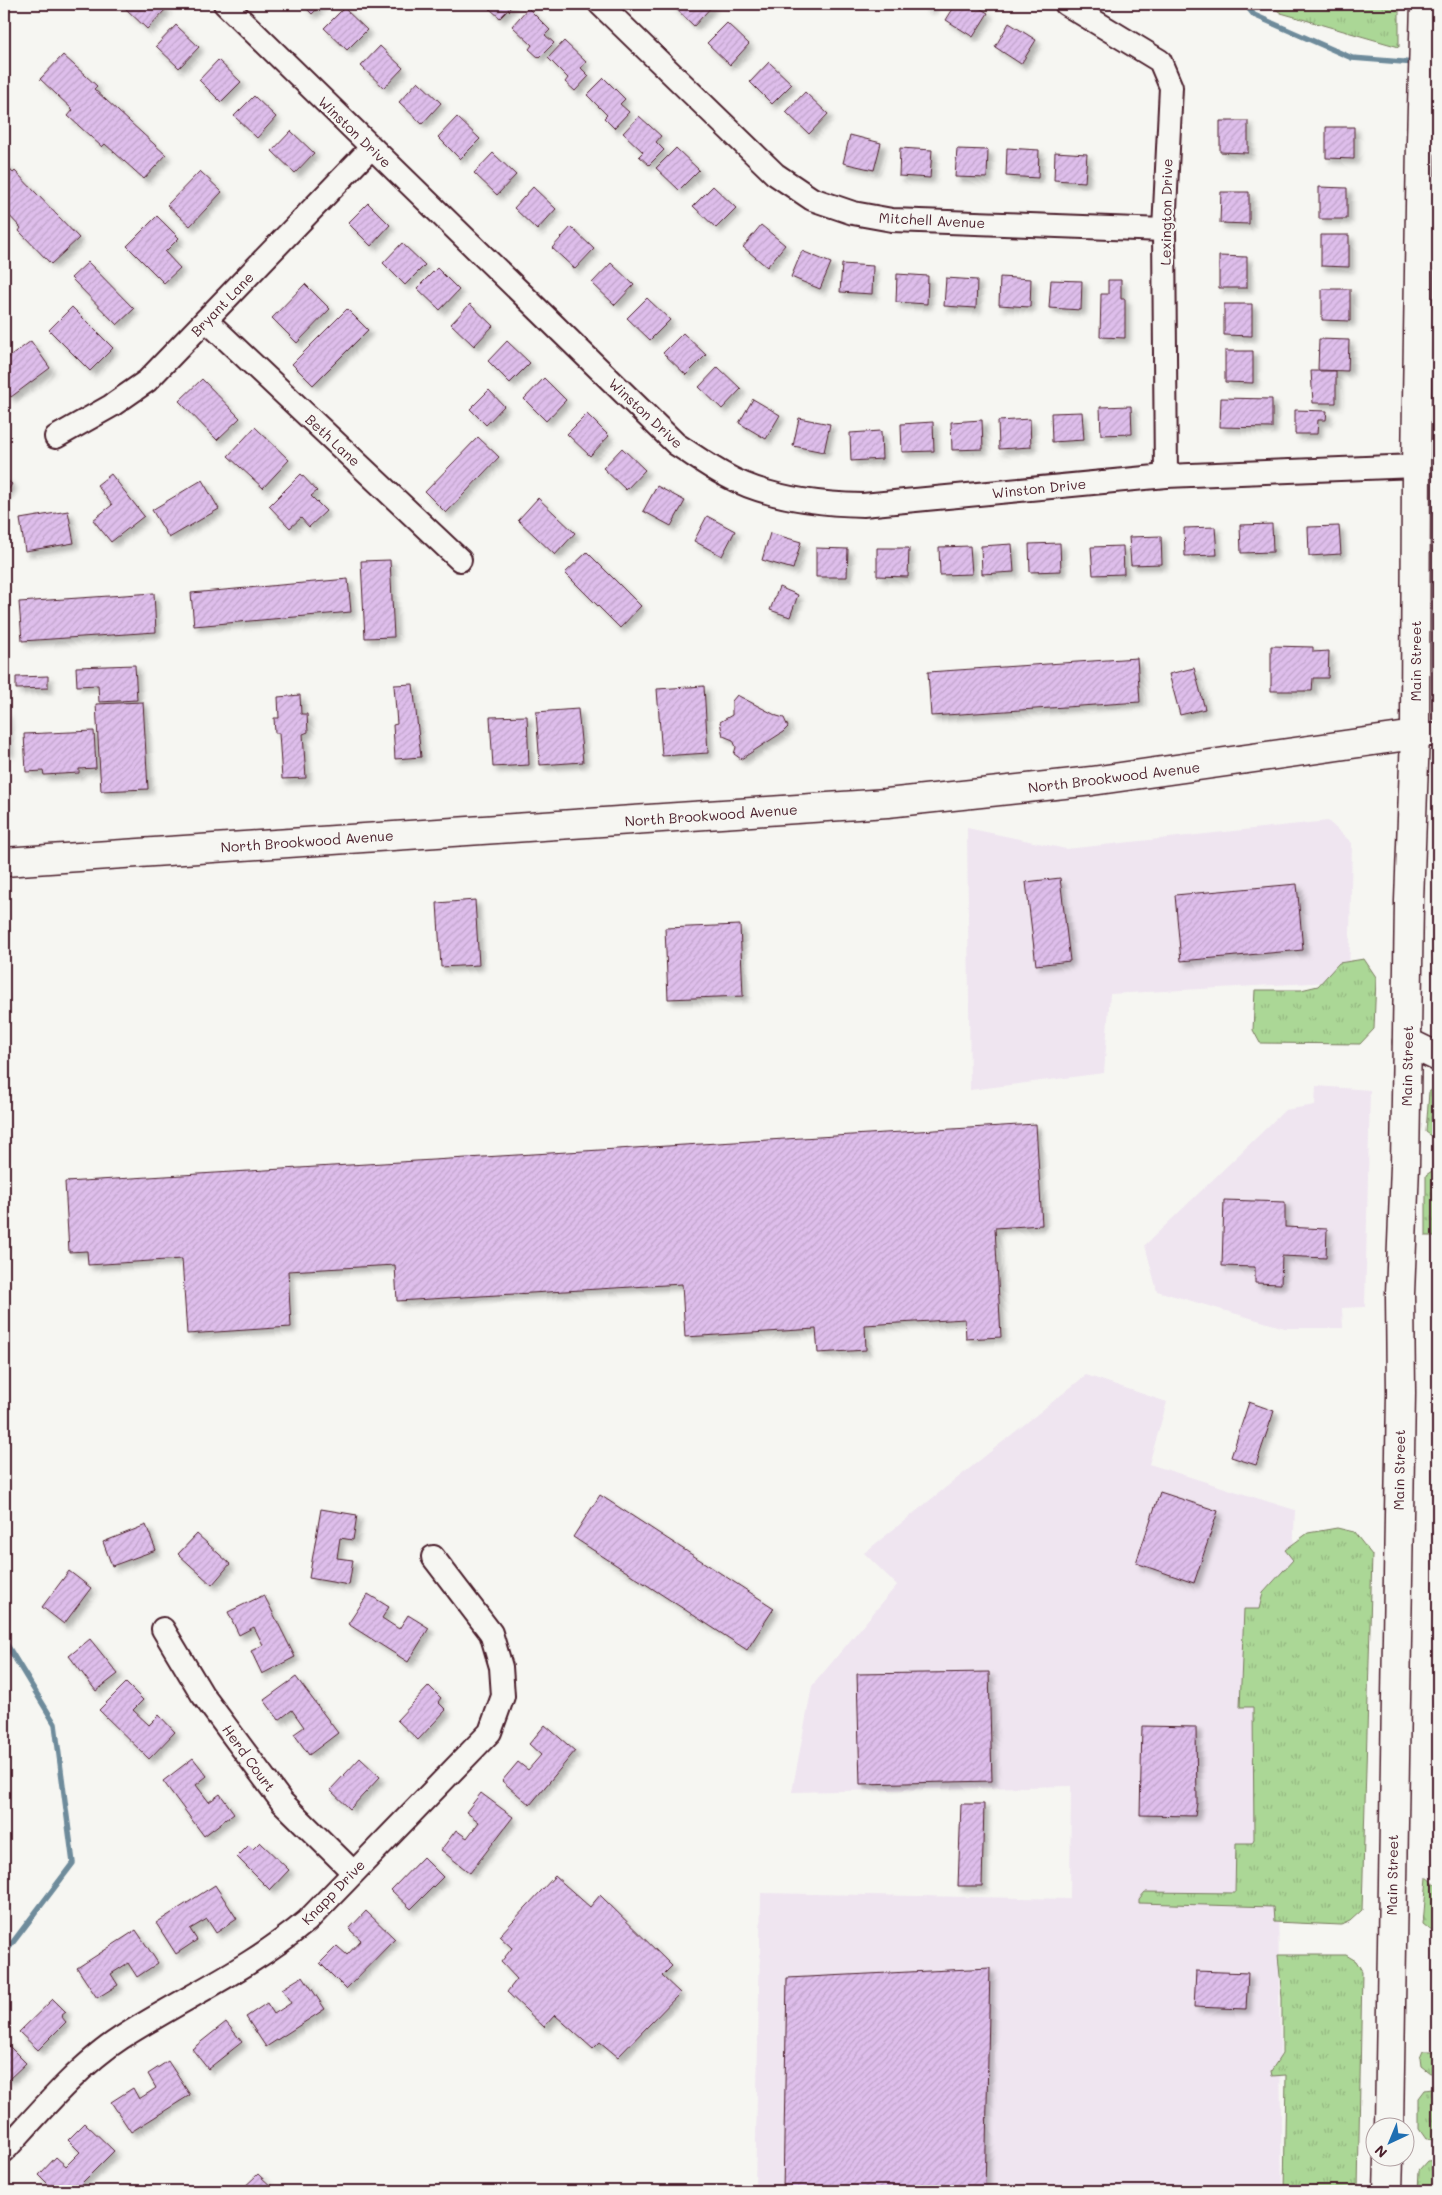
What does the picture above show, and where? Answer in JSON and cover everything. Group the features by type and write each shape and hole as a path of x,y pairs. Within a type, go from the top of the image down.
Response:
{"main road":[{"name":"Main Street","path":"1389,2118 1400,1294 1408,1042 1409,901 1427,735 1416,466 1426,4"},
{"name":"North Brookwood Avenue","path":"4,862 887,804 1092,781 1427,735"},
{"path":"1408,1042 1438,1057"},
{"path":"1388,2191 1389,2168"}],"street":[{"name":"Winston Drive","path":"225,4 676,444 726,476 771,494 824,504 863,505 1166,476 1416,466"},
{"name":"Mitchell Avenue","path":"600,4 775,174 812,199 853,213 892,220 1164,230"},
{"name":"Lexington Drive","path":"1066,4 1160,61 1171,87 1164,230 1166,476"},
{"name":"Bryant Lane","path":"56,437 111,406 147,381 371,148"},
{"name":"Beth Lane","path":"206,320 460,560"},
{"name":"Knapp Drive","path":"4,2151 73,2077 120,2039 230,1976 280,1944 307,1921 490,1732 503,1696 501,1667 491,1633 433,1557"},
{"name":"Herd Court","path":"163,1629 202,1694 282,1802 353,1872"}],"shaded area":[{"path":"1328,821 1352,843 1349,981 1110,994 1104,1073 970,1090 967,828 1066,849"},
{"path":"1316,1086 1370,1090 1365,1307 1342,1308 1343,1328 1285,1328 1157,1291 1145,1245 1285,1110 1315,1105"},
{"path":"1086,1375 1167,1402 1149,1464 1295,1510 1278,1902 1282,2191 755,2191 761,1893 1070,1899 1071,1786 792,1792 812,1686 897,1585 864,1553"}],"green space":[{"path":"1268,4 1399,4 1399,47 1281,13"},
{"path":"1364,959 1376,977 1374,1029 1360,1044 1260,1043 1253,1030 1255,990 1301,990 1318,986 1339,963"},
{"path":"1438,1085 1438,1137 1433,1137 1426,1132 1429,1092"},
{"path":"1435,1169 1438,1236 1426,1236 1426,1175"},
{"path":"1337,1528 1354,1532 1372,1555 1362,1910 1350,1921 1341,1925 1274,1922 1273,1907 1139,1903 1139,1899 1145,1892 1235,1893 1236,1843 1252,1843 1254,1839 1253,1707 1240,1707 1244,1609 1259,1609 1263,1593 1293,1560 1285,1550 1308,1533"},
{"path":"1427,1877 1438,1886 1438,1936 1423,1924"},
{"path":"1278,1955 1346,1955 1356,1961 1362,1971 1358,2191 1284,2191 1286,2075 1272,2076 1271,2071 1282,2054 1282,1998"},
{"path":"1423,2051 1438,2051 1438,2072 1430,2073 1421,2066 1420,2058"},
{"path":"1438,2088 1438,2138 1426,2139 1419,2129 1419,2098 1425,2090"},
{"path":"1438,2160 1438,2191 1418,2191 1419,2170 1427,2161"}],"building":[{"path":"127,4 161,4 166,9 147,29 124,7"},
{"path":"302,4 322,4 312,14"},
{"path":"492,4 514,4 500,18 490,9 494,5"},
{"path":"671,4 712,4 713,5 694,26"},
{"path":"921,4 934,4 930,9"},
{"path":"956,4 973,4 988,13 973,37 946,20"},
{"path":"344,8 367,30 347,50 324,28"},
{"path":"528,8 550,30 545,35 554,43 539,58 529,49 532,45 512,26"},
{"path":"727,23 749,44 730,65 707,43"},
{"path":"1009,23 1036,40 1021,64 995,47"},
{"path":"176,25 199,47 179,68 156,46"},
{"path":"564,41 586,62 581,68 589,76 575,91 565,82 568,78 548,58"},
{"path":"380,46 403,68 384,88 361,66"},
{"path":"63,55 97,86 94,89 166,155 144,179 105,144 102,147 68,116 73,110 40,79"},
{"path":"218,60 241,82 221,102 199,80"},
{"path":"769,62 792,84 772,104 750,82"},
{"path":"604,78 625,99 620,104 629,112 614,128 604,118 607,115 587,95"},
{"path":"418,81 441,103 422,124 399,102"},
{"path":"805,92 828,114 809,134 786,112"},
{"path":"254,96 276,117 257,138 234,116"},
{"path":"639,116 661,136 656,142 664,150 649,165 639,156 643,152 623,133"},
{"path":"457,117 480,139 460,159 438,137"},
{"path":"1220,121 1248,121 1248,153 1220,152"},
{"path":"1326,127 1354,127 1354,159 1326,158"},
{"path":"291,131 314,153 295,173 272,151"},
{"path":"850,135 881,143 874,170 843,163"},
{"path":"676,148 699,170 679,190 656,168"},
{"path":"900,148 932,150 930,178 899,176"},
{"path":"1007,148 1039,150 1038,178 1006,176"},
{"path":"957,149 988,150 987,178 955,177"},
{"path":"1055,152 1087,154 1085,182 1054,180"},
{"path":"493,153 516,175 497,195 474,173"},
{"path":"4,163 13,173 15,171 79,238 51,264 19,231 21,228 4,210"},
{"path":"200,171 222,192 190,226 167,205"},
{"path":"713,186 736,208 716,228 693,206"},
{"path":"533,187 556,209 537,230 514,208"},
{"path":"1319,187 1347,188 1347,219 1319,219"},
{"path":"1221,192 1249,192 1249,224 1220,223"},
{"path":"368,203 390,225 371,246 348,223"},
{"path":"157,216 179,238 165,252 180,268 164,283 127,246"},
{"path":"761,225 785,245 767,267 743,247"},
{"path":"571,227 594,249 575,269 552,248"},
{"path":"1321,235 1349,235 1349,267 1321,266"},
{"path":"402,243 425,265 405,285 383,263"},
{"path":"802,251 831,263 820,289 791,277"},
{"path":"1219,256 1247,257 1247,288 1219,288"},
{"path":"88,262 134,309 117,325 71,278"},
{"path":"611,263 634,285 615,305 592,283"},
{"path":"842,264 873,266 872,294 840,292"},
{"path":"437,268 459,290 440,310 417,288"},
{"path":"897,274 928,276 927,304 896,302"},
{"path":"1000,277 1031,279 1030,307 999,305"},
{"path":"946,278 977,280 976,308 944,306"},
{"path":"1051,280 1082,281 1081,310 1049,308"},
{"path":"1108,280 1121,280 1121,299 1125,299 1125,338 1100,337 1101,294 1108,294"},
{"path":"305,284 330,309 297,343 272,318"},
{"path":"1322,289 1350,289 1350,321 1322,320"},
{"path":"647,298 670,320 650,340 627,318"},
{"path":"470,304 493,326 474,346 451,324"},
{"path":"1224,304 1252,304 1252,336 1224,335"},
{"path":"72,307 113,348 90,371 49,330"},
{"path":"347,309 368,330 313,385 292,364"},
{"path":"683,333 706,355 686,375 663,353"},
{"path":"1319,339 1349,340 1348,371 1318,370"},
{"path":"31,341 50,368 11,397 4,388 4,361"},
{"path":"507,341 530,363 510,383 488,361"},
{"path":"1225,351 1253,351 1253,383 1225,382"},
{"path":"718,367 741,389 722,409 699,387"},
{"path":"1311,371 1336,371 1336,403 1313,403"},
{"path":"544,378 566,400 546,421 524,399"},
{"path":"202,379 240,418 217,440 179,401"},
{"path":"489,390 504,406 486,425 470,409"},
{"path":"1221,398 1272,399 1272,428 1220,427"},
{"path":"753,399 780,415 766,439 739,423"},
{"path":"1131,406 1132,434 1101,435 1100,407"},
{"path":"1295,410 1327,411 1326,420 1318,420 1317,434 1295,434"},
{"path":"1082,412 1084,440 1052,442 1051,413"},
{"path":"587,414 609,436 590,456 567,434"},
{"path":"799,418 830,424 824,452 793,446"},
{"path":"1030,419 1031,447 999,449 998,421"},
{"path":"982,420 983,449 952,450 951,422"},
{"path":"933,422 934,451 902,452 901,424"},
{"path":"255,427 289,460 263,488 228,456"},
{"path":"881,431 882,459 851,461 850,433"},
{"path":"478,437 499,457 446,513 425,492"},
{"path":"622,448 645,470 626,490 603,468"},
{"path":"111,474 144,516 111,542 93,520 112,505 97,485"},
{"path":"301,474 317,491 311,496 326,511 309,527 301,518 290,528 269,506"},
{"path":"4,478 12,484 4,497"},
{"path":"202,480 219,509 169,538 152,510"},
{"path":"657,486 685,501 671,526 643,511"},
{"path":"538,498 575,533 555,555 518,520"},
{"path":"68,511 74,543 25,551 20,519"},
{"path":"707,516 735,531 722,556 694,541"},
{"path":"1272,524 1273,552 1241,553 1240,525"},
{"path":"1339,526 1341,554 1309,556 1308,527"},
{"path":"1215,527 1217,555 1185,556 1184,528"},
{"path":"770,533 801,542 793,569 762,560"},
{"path":"1161,536 1162,564 1131,565 1129,537"},
{"path":"1060,543 1061,571 1030,572 1029,544"},
{"path":"1012,544 1014,572 982,574 981,546"},
{"path":"970,546 972,574 940,575 939,547"},
{"path":"1123,546 1124,574 1093,575 1091,547"},
{"path":"816,548 848,549 847,577 816,577"},
{"path":"877,548 909,548 908,577 877,576"},
{"path":"587,552 641,606 620,628 565,573"},
{"path":"390,560 394,637 365,638 361,561"},
{"path":"348,579 351,612 194,626 191,593"},
{"path":"779,587 798,595 790,617 770,610"},
{"path":"154,593 156,632 22,641 19,602"},
{"path":"1271,646 1313,647 1313,652 1329,651 1328,678 1313,678 1312,691 1271,691"},
{"path":"1137,658 1140,702 931,716 928,672"},
{"path":"135,665 137,700 99,702 98,685 77,686 76,667"},
{"path":"1194,668 1205,709 1180,715 1169,674"},
{"path":"48,676 48,688 16,689 16,677"},
{"path":"413,684 421,757 395,759 393,725 397,724 394,685"},
{"path":"704,686 708,753 662,756 657,689"},
{"path":"300,695 301,714 307,714 308,732 303,734 306,778 282,779 279,733 275,733 274,718 279,718 278,697"},
{"path":"737,695 784,718 788,727 741,759 734,754 736,747 733,740 723,736 720,722 732,715 732,701"},
{"path":"143,702 148,789 101,791 96,704"},
{"path":"578,709 583,762 540,765 536,712"},
{"path":"4,713 6,713 9,752 4,752"},
{"path":"527,716 529,765 493,767 490,717"},
{"path":"94,731 96,768 79,769 79,773 44,775 43,771 26,772 24,734"},
{"path":"1060,878 1070,961 1036,965 1026,882"},
{"path":"1297,884 1303,950 1181,961 1175,895"},
{"path":"475,900 479,965 441,967 437,903"},
{"path":"740,925 743,996 668,999 665,928"},
{"path":"1036,1124 1042,1225 995,1228 1001,1337 966,1339 965,1319 865,1325 866,1350 818,1353 816,1329 685,1337 682,1284 397,1301 395,1265 288,1271 291,1327 187,1334 182,1259 88,1265 87,1251 69,1252 65,1182"},
{"path":"1224,1200 1285,1202 1285,1227 1327,1229 1326,1258 1282,1256 1281,1284 1255,1283 1255,1267 1222,1266"},
{"path":"1249,1402 1274,1411 1256,1465 1231,1457"},
{"path":"1160,1492 1218,1511 1194,1583 1136,1563"},
{"path":"600,1495 774,1608 747,1650 573,1537"},
{"path":"321,1509 357,1515 353,1540 340,1538 337,1558 353,1560 349,1585 309,1578"},
{"path":"146,1525 156,1550 112,1566 103,1542"},
{"path":"197,1534 230,1564 212,1585 178,1554"},
{"path":"69,1571 91,1588 64,1624 42,1607"},
{"path":"368,1594 389,1607 382,1618 399,1629 408,1615 429,1628 408,1662 348,1624"},
{"path":"264,1595 295,1657 262,1674 251,1651 263,1645 254,1627 239,1635 228,1612"},
{"path":"90,1639 118,1674 96,1691 69,1656"},
{"path":"989,1672 992,1781 860,1784 857,1674"},
{"path":"296,1677 338,1733 309,1755 294,1734 304,1727 292,1710 279,1720 264,1700"},
{"path":"126,1683 143,1700 133,1710 149,1725 159,1715 175,1732 149,1759 99,1710"},
{"path":"429,1686 441,1698 438,1702 446,1710 418,1740 397,1720"},
{"path":"545,1725 575,1751 530,1805 502,1781 518,1762 528,1770 541,1755 529,1744"},
{"path":"1142,1726 1196,1727 1197,1803 1195,1816 1140,1815"},
{"path":"193,1758 207,1776 196,1785 209,1802 220,1794 234,1813 204,1836 163,1781"},
{"path":"360,1758 380,1777 350,1809 330,1790"},
{"path":"481,1793 513,1817 470,1873 441,1850 456,1830 467,1838 479,1822 466,1812"},
{"path":"961,1804 984,1804 982,1886 958,1886"},
{"path":"260,1842 289,1870 270,1890 237,1857 249,1845 253,1849"},
{"path":"423,1857 443,1877 411,1909 391,1890"},
{"path":"555,1876 590,1907 600,1895 672,1966 662,1976 680,1993 618,2057 600,2042 593,2049 555,2015 544,2027 507,1992 517,1979 501,1962 512,1948 499,1936"},
{"path":"215,1885 237,1919 216,1933 207,1919 190,1929 197,1940 176,1954 156,1923"},
{"path":"366,1911 395,1939 346,1989 320,1963 337,1946 347,1955 361,1940 349,1929"},
{"path":"136,1930 158,1963 137,1977 128,1963 111,1974 118,1985 97,1998 77,1968"},
{"path":"990,1968 985,2191 783,2191 787,1978"},
{"path":"1196,1971 1248,1973 1246,2009 1194,2007"},
{"path":"303,1976 325,2009 266,2047 246,2017 267,2003 274,2014 291,2003 282,1989"},
{"path":"53,1999 66,2012 61,2016 66,2022 38,2050 19,2032"},
{"path":"226,2022 242,2042 208,2069 192,2049"},
{"path":"4,2041 26,2063 8,2080 4,2076"},
{"path":"168,2061 190,2095 131,2132 111,2102 133,2088 139,2099 156,2088 148,2074"},
{"path":"85,2123 114,2151 74,2191 55,2191 39,2175 56,2157 66,2166 80,2152 68,2140"},
{"path":"258,2174 276,2191 240,2191"}],"waterway":[{"path":"1245,4 1254,15 1352,58 1416,63"},
{"path":"4,1640 55,1724 73,1863 4,1954"}]}
